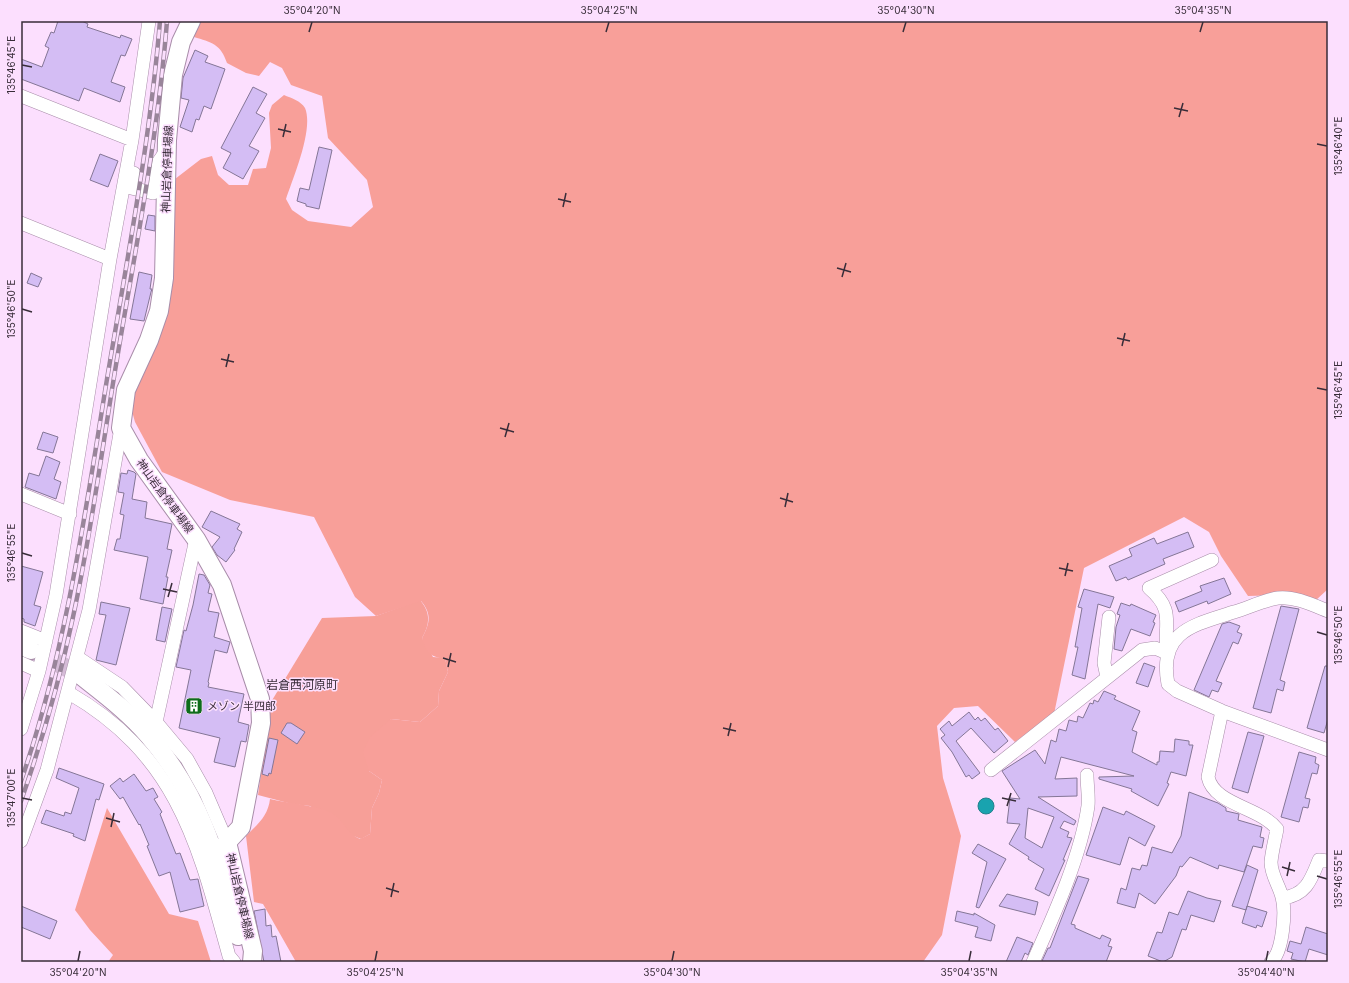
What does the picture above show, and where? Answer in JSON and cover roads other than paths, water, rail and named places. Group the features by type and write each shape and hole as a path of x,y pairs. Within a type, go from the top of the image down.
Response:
{"main road":[{"name":"神山岩倉停車場線","path":"191,21 181,42 173,74 167,153 164,278 159,311 149,340 126,390 121,428 138,460 196,539 222,585 260,699 261,723 241,827 227,842 253,951 252,962"},
{"path":"78,666 136,722 175,770 186,787 218,860 245,962"}],"street":[{"path":"39,671 30,650 56,595 110,259 129,160 145,22"},
{"path":"21,96 132,140"},
{"path":"129,160 136,162 131,188 153,193 159,161 162,155 167,153"},
{"path":"21,223 110,259"},
{"path":"21,841 47,770 68,693 78,666 121,428"},
{"path":"21,494 70,514"},
{"path":"156,722 196,539"},
{"path":"1212,560 1149,588 1158,596 1168,615 1165,670 1168,684 1177,691 1222,711 1328,750"},
{"path":"1167,653 1180,635 1193,625 1279,598 1310,604 1328,611"},
{"path":"1107,677 1104,663 1109,617"},
{"path":"21,631 39,671 21,729"},
{"path":"991,770 1142,650 1155,648 1167,653"},
{"path":"78,666 122,687 156,722 187,759 206,793 227,842"},
{"path":"68,693 81,700 124,733 144,754 173,794 185,818 204,866 229,956 234,962"},
{"path":"1222,711 1208,777 1210,786 1217,794 1270,820 1277,829 1271,863 1273,876 1282,898 1283,931 1274,961"},
{"path":"1033,962 1070,872 1083,830 1088,804 1087,775"},
{"path":"1282,898 1301,893 1312,878 1319,860 1328,861"}],"water":[{"path":"986,798 992,800 994,806 992,812 986,814 980,812 978,806 980,800"}],"tunnel":[{"path":"31,650 79,674"}],"railway":[{"path":"21,781 37,732 73,582 144,156 156,66 160,21"},
{"path":"21,801 56,687 68,640 85,554 152,150 167,21"}],"place":[{"name":"メゾン 半四郎","path":"194,706"}],"district":[{"name":"岩倉西河原町","path":"302,684"}]}
